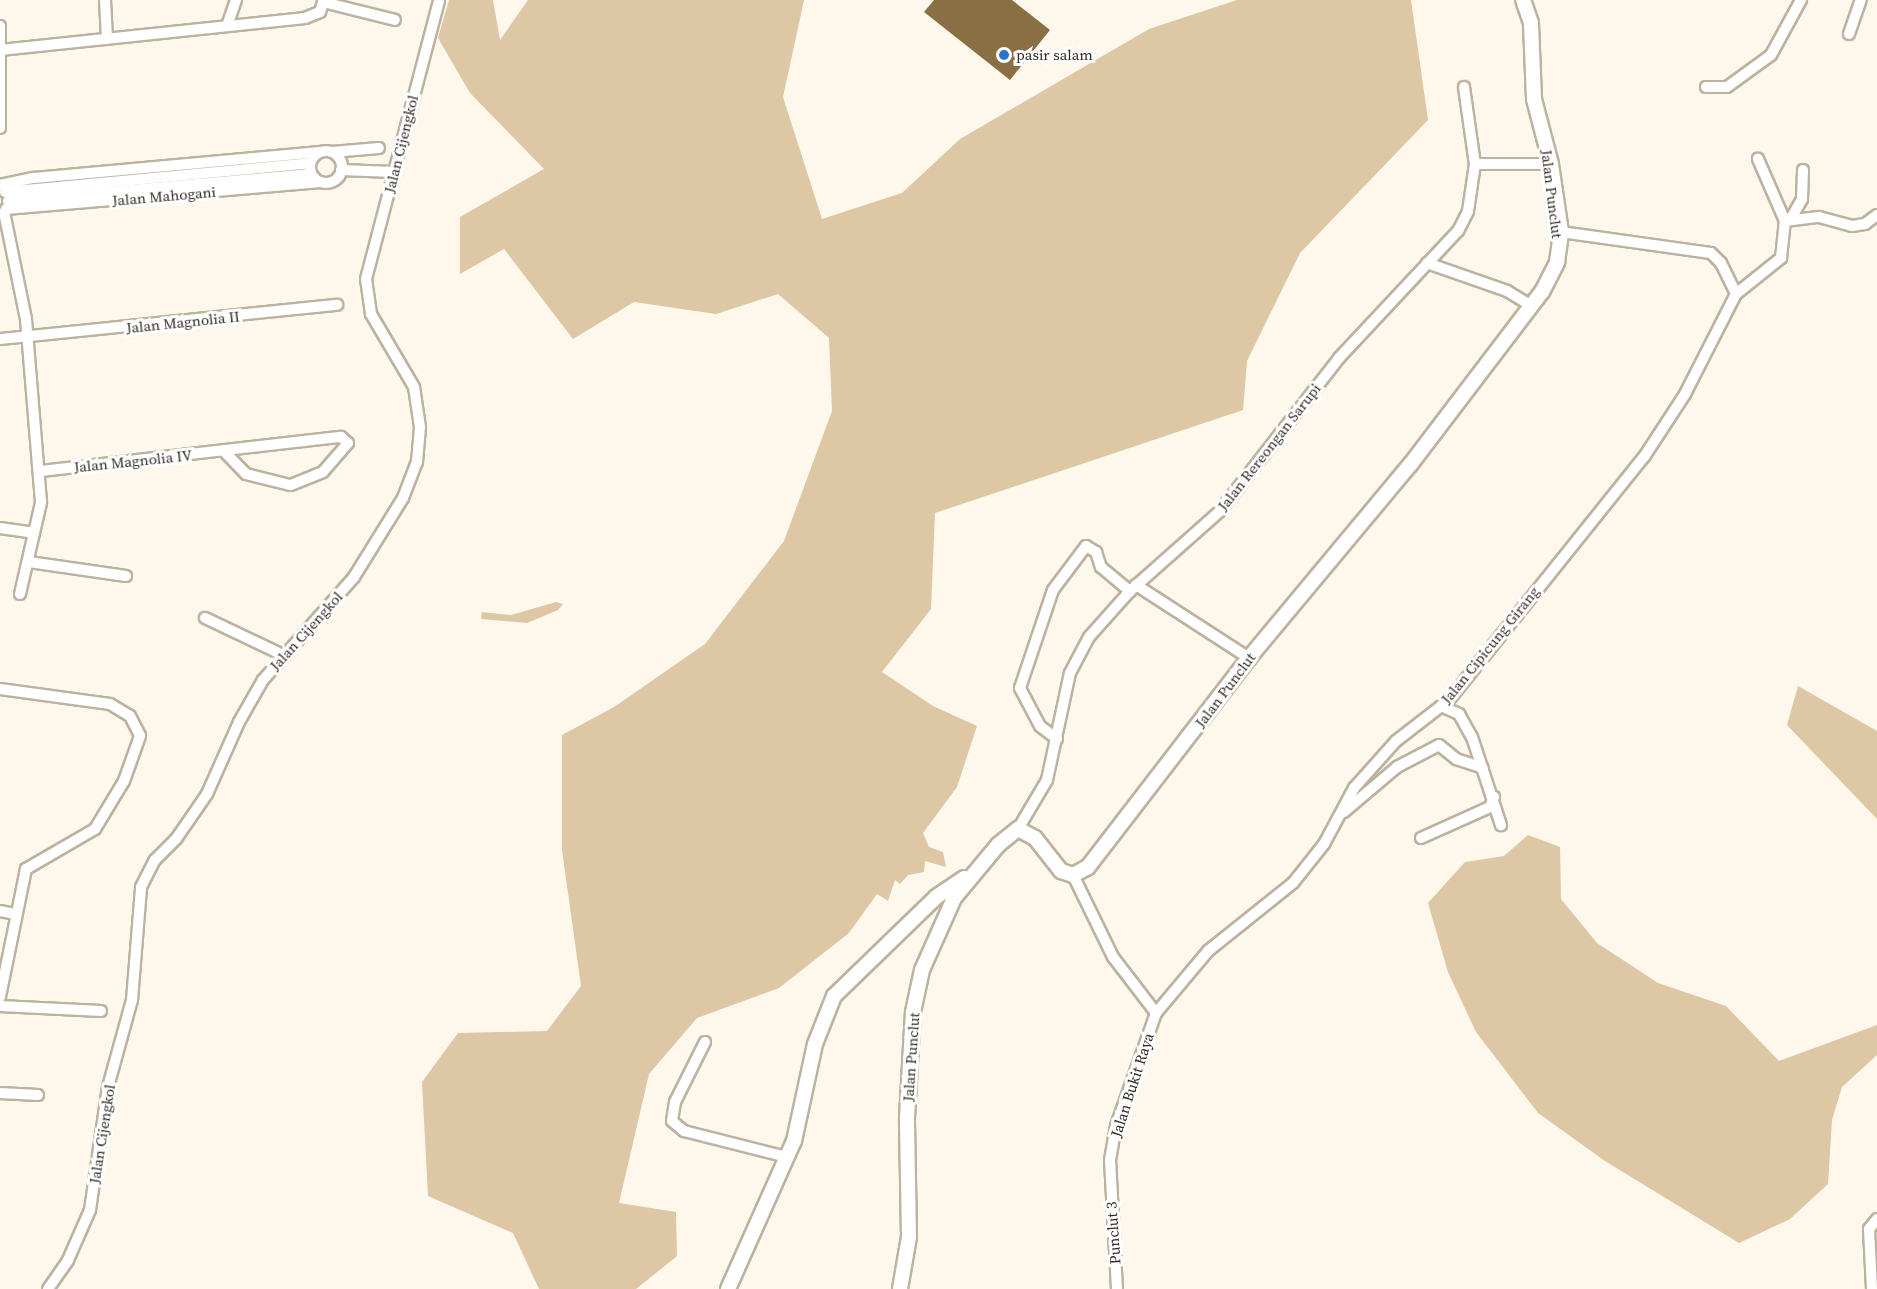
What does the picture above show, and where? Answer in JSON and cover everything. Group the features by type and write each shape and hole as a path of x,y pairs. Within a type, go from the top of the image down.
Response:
{"main road":[{"name":"Jalan Punclut","path":"1073,875 1088,867 1135,810 1248,658 1410,465 1532,306 1557,262 1561,232 1551,164 1534,99 1531,23 1523,0"},
{"name":"Jalan Punclut","path":"900,1289 909,1237 907,1118 913,1012 922,970 937,934 973,872 1018,830"},
{"path":"1018,830 1027,831 1061,871 1073,875"},
{"path":"728,1289 787,1157 815,1044 834,996 936,897 973,872"}],"street":[{"path":"105,0 107,39"},
{"path":"227,26 236,0"},
{"name":"Jalan Cijengkol","path":"48,1289 68,1260 90,1210 108,1087 132,1000 141,887 155,860 177,839 207,794 238,722 283,655 354,577 404,498 417,462 420,427 414,387 371,314 366,279 439,0"},
{"path":"1706,87 1727,87 1771,55 1801,0"},
{"path":"1849,34 1861,0"},
{"path":"1,50 305,18 320,12 320,1 394,20"},
{"path":"0,26 0,128"},
{"name":"Jalan Rereongan Sarupi","path":"1018,830 1047,780 1070,673 1089,637 1133,588 1220,511 1339,358 1458,231 1468,211 1475,164 1464,87"},
{"path":"3,200 34,178 379,148"},
{"path":"326,152 341,170 394,172"},
{"path":"3,200 311,168 326,152"},
{"path":"1758,159 1787,221"},
{"path":"1475,164 1551,164"},
{"path":"311,168 321,182 334,180 341,170"},
{"path":"1561,232 1711,253 1721,263 1736,294 1781,258 1787,221 1802,199 1803,170"},
{"name":"Jalan Mahogani","path":"3,200 321,182"},
{"path":"3,200 28,338 41,471 40,516 20,594"},
{"path":"1787,221 1819,217 1852,226 1865,224 1877,215"},
{"path":"1427,263 1507,291 1532,306"},
{"name":"Jalan Cipicung Girang","path":"1156,1013 1209,951 1293,883 1336,821 1354,788 1382,754 1441,706 1644,457 1685,394 1736,294"},
{"name":"Jalan Magnolia II","path":"0,339 28,338 337,305"},
{"name":"Jalan Magnolia IV","path":"41,471 341,437 348,443 322,472 290,485 246,474 224,451"},
{"path":"0,528 34,533"},
{"path":"1057,739 1040,726 1020,688 1053,591 1086,546 1096,552 1101,567 1248,658"},
{"path":"29,562 126,576"},
{"path":"206,618 283,655"},
{"path":"0,689 110,704 130,716 140,736 124,781 95,829 26,869 15,914 0,997"},
{"path":"1441,706 1459,714 1482,758 1501,825"},
{"path":"1336,821 1397,767 1439,745 1456,759 1483,768"},
{"path":"1421,838 1490,807 1494,797"},
{"name":"Jalan Bukit Raya","path":"1073,875 1108,949 1156,1013 1116,1126 1110,1176"},
{"path":"0,911 15,914"},
{"path":"0,1006 101,1011"},
{"path":"705,1042 675,1102 672,1121 684,1131 787,1157"},
{"path":"0,1093 38,1095"},
{"name":"Punclut 3","path":"1110,1176 1117,1289"},
{"path":"1872,1289 1869,1229 1877,1219"}],"shaded area":[{"path":"449,0 493,0 500,40 528,0 804,0 783,97 822,219 902,193 960,139 1149,29 1237,0 1411,0 1428,120 1300,253 1247,361 1243,410 935,513 931,609 882,672 933,706 977,726 957,787 923,833 929,847 943,852 946,867 925,861 924,872 908,875 900,884 895,880 888,901 877,894 849,933 779,988 697,1018 649,1074 619,1203 676,1212 677,1256 636,1289 539,1289 513,1233 428,1196 422,1082 458,1033 547,1031 581,986 562,850 562,735 614,707 705,644 784,541 832,411 829,338 778,294 716,314 634,302 573,339 504,249 460,274 460,217 544,169 470,93 438,38"},
{"path":"556,602 563,604 558,610 527,623 481,619 482,612 511,615"},
{"path":"1798,686 1877,731 1877,819 1787,725"},
{"path":"1528,835 1560,847 1561,899 1597,943 1658,983 1726,1006 1779,1061 1877,1025 1877,1055 1842,1087 1832,1120 1828,1184 1790,1219 1739,1243 1605,1161 1538,1113 1476,1032 1448,972 1428,903 1465,862 1504,856"}],"building":[{"name":"pasir salam","path":"934,0 1012,0 1050,30 1010,80 924,12"}],"place":[{"name":"pasir salam","path":"1004,55"}]}
